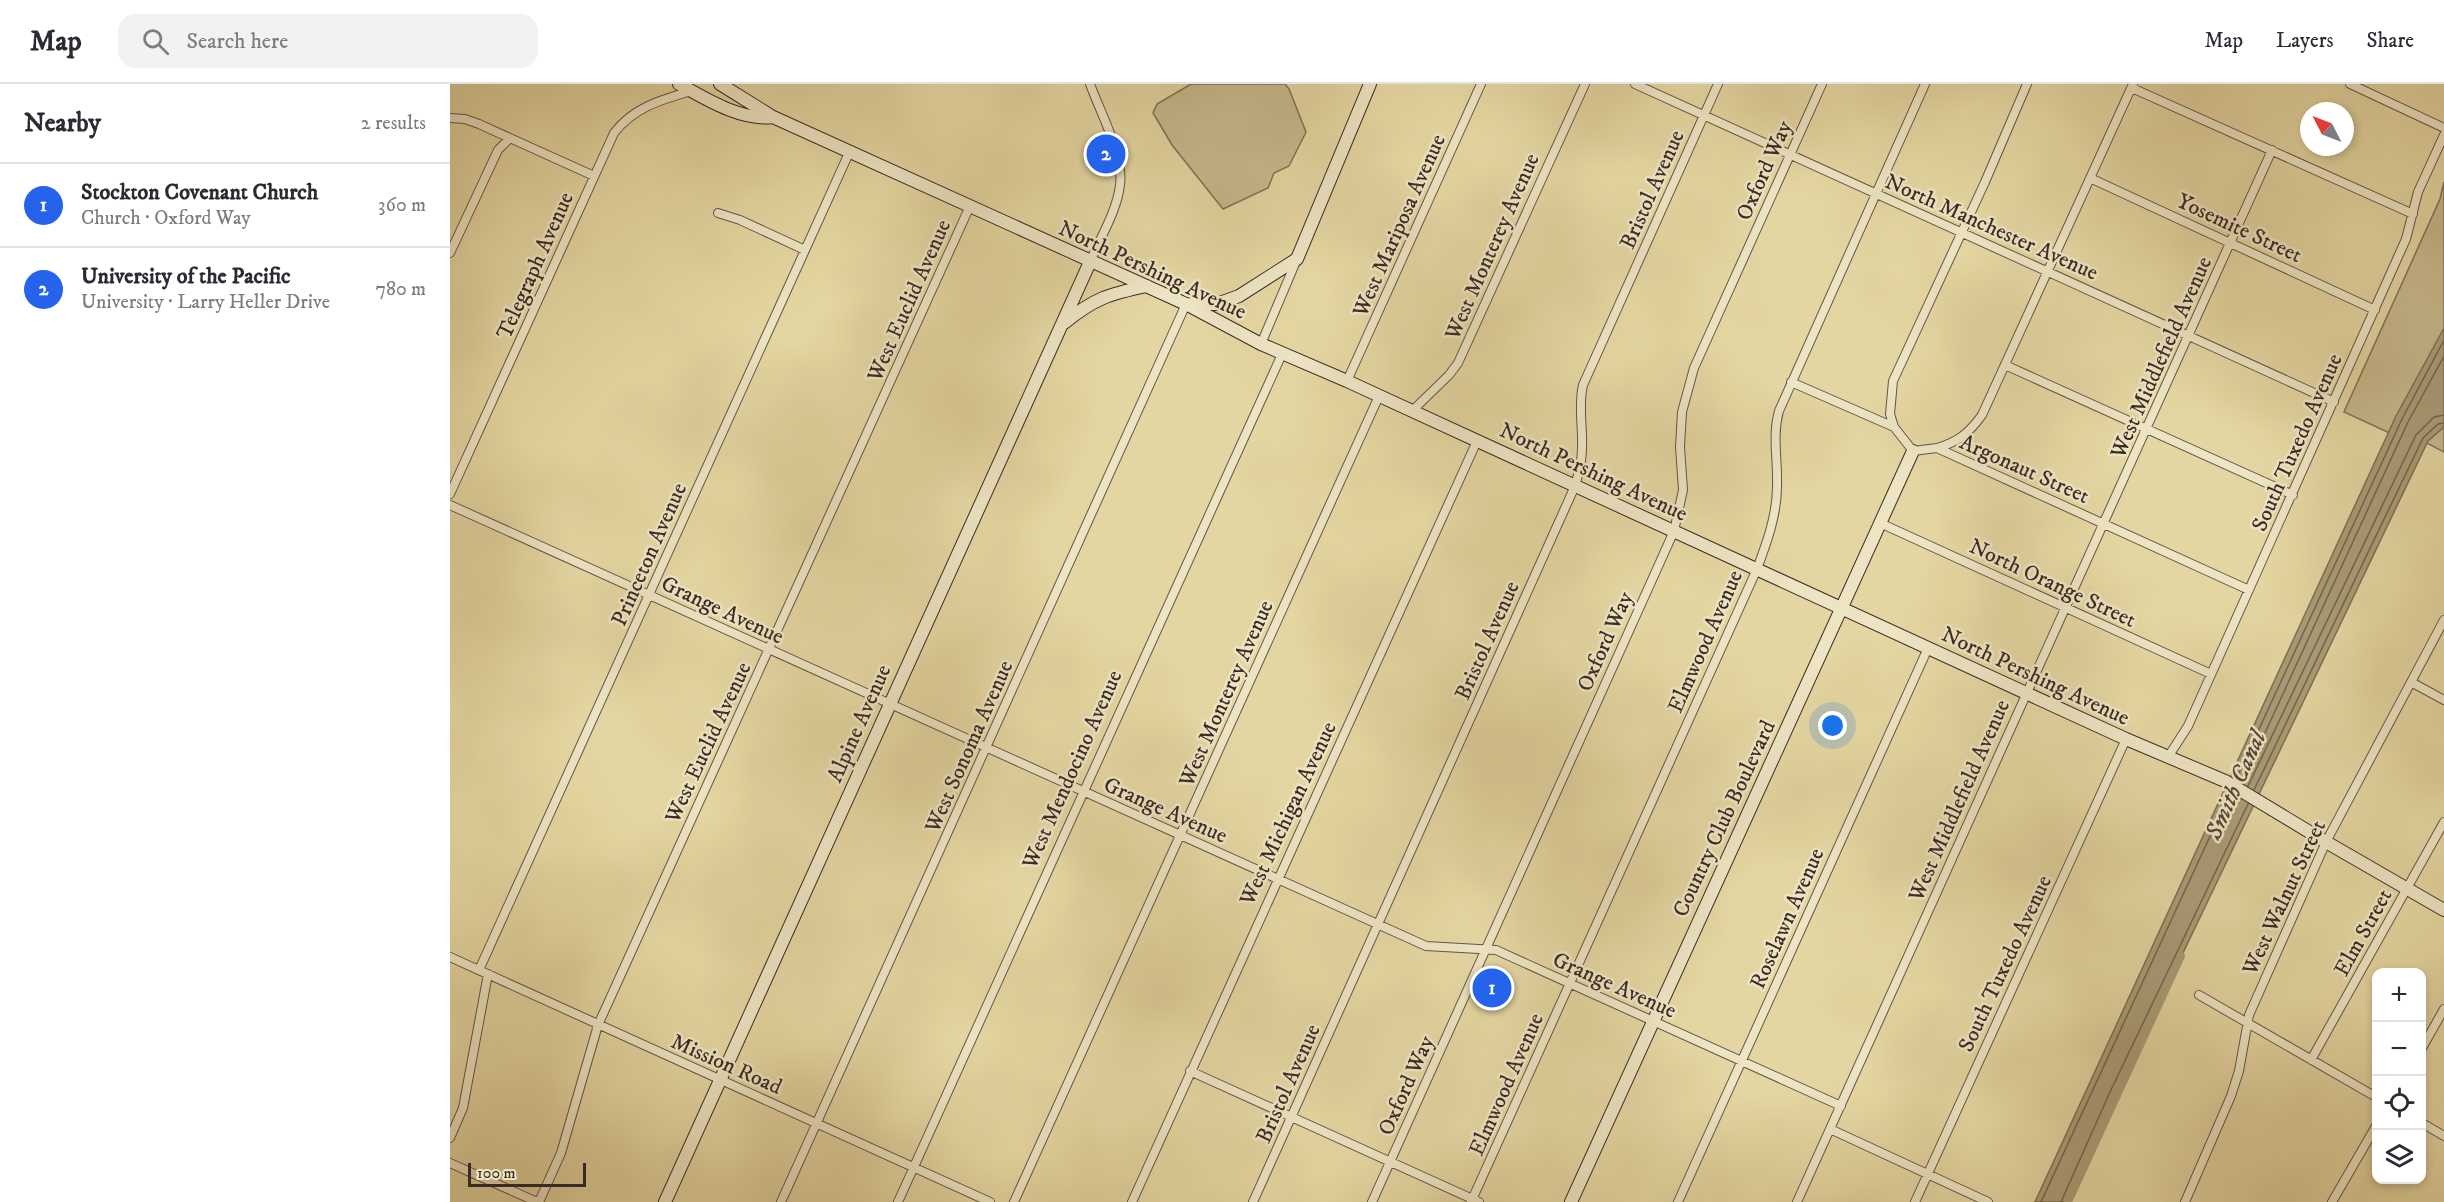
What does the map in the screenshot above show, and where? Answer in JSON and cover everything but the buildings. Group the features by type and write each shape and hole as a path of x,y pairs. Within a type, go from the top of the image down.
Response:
{"street":[{"path":"679,84 743,114 758,119 773,117"},
{"name":"North Pershing Avenue","path":"720,84 773,117 1186,304 1282,354 1347,381 2126,739 2225,781 2326,843 2444,910"},
{"path":"1089,84 1117,157 1121,183 1117,200 1090,262"},
{"path":"1261,344 1370,84"},
{"name":"West Mariposa Avenue","path":"1347,381 1481,84"},
{"name":"West Monterey Avenue","path":"1412,411 1449,375 1458,363 1585,84"},
{"name":"North Manchester Avenue","path":"1635,84 2334,402"},
{"name":"Bristol Avenue","path":"1252,1202 1575,486 1581,467 1580,411 1583,385 1718,84"},
{"name":"Oxford Way","path":"1372,1202 1674,531 1683,490 1680,431 1686,390 1822,84"},
{"name":"Elmwood Avenue","path":"1474,1201 1757,569 1769,536 1776,502 1777,471 1774,435 1776,420 1925,84"},
{"path":"1914,451 1894,427 1890,414 1893,381 2027,84"},
{"path":"2350,84 2444,128"},
{"path":"1936,448 1955,443 1970,432 1982,415 2132,86 2413,214"},
{"name":"Telegraph Avenue","path":"450,494 607,145 623,122 642,107 691,91"},
{"path":"450,118 465,119 594,176"},
{"name":"South Tuxedo Avenue","path":"2168,757 2188,726 2293,495 2406,238 2418,192 2444,135"},
{"path":"450,253 498,150 509,139"},
{"name":"West Middlefield Avenue","path":"1797,1202 2272,150"},
{"name":"Princeton Avenue","path":"479,970 849,153"},
{"name":"Yosemite Street","path":"2090,178 2375,310"},
{"name":"West Euclid Avenue","path":"538,1202 561,1153 598,1025 970,206"},
{"path":"718,213 740,220 805,250"},
{"path":"1186,304 1218,304 1239,296 1297,259"},
{"name":"Alpine Avenue","path":"665,1202 1090,262"},
{"path":"1061,326 1084,307 1101,297 1147,286"},
{"name":"West Sonoma Avenue","path":"781,1202 1186,304"},
{"name":"West Mendocino Avenue","path":"898,1202 1282,354"},
{"path":"2005,365 2293,495"},
{"path":"1791,382 1894,427"},
{"name":"West Monterey Avenue","path":"1014,1202 1379,396"},
{"name":"West Michigan Avenue","path":"1132,1202 1276,879 1477,441"},
{"name":"Argonaut Street","path":"1914,451 1936,448 2249,590"},
{"name":"Country Club Boulevard","path":"1571,1202 1914,451"},
{"name":"Grange Avenue","path":"450,505 1426,946 1496,950 1841,1106"},
{"name":"North Orange Street","path":"1880,523 2211,674"},
{"name":"West Walnut Street","path":"2189,1200 2231,1096 2239,1071 2246,1023 2326,843 2444,620"},
{"name":"Roselawn Avenue","path":"1678,1202 1928,648"},
{"path":"2411,682 2444,700"},
{"name":"South Tuxedo Avenue","path":"1915,1202 2126,739"},
{"name":"Elm Street","path":"2311,1060 2444,822"},
{"name":"Mission Road","path":"450,957 990,1202"},
{"path":"450,1138 463,1108 488,974"},
{"path":"2199,995 2372,1095"},
{"path":"2426,1040 2444,1009"},
{"path":"1190,1071 1474,1201"},
{"path":"2426,1126 2444,1136"},
{"path":"1830,1129 1989,1202"},
{"path":"2332,1202 2374,1130"},
{"path":"450,1163 538,1202"}],"shaded area":[{"path":"1191,84 1285,84 1289,89 1306,132 1289,166 1274,173 1268,188 1223,209 1172,145 1153,113 1157,104"},
{"path":"2444,182 2444,452 2423,441 2396,436 2344,412 2440,199"}],"water":[{"path":"2444,328 2444,427 2428,441 2066,1202 2035,1202 2396,416"}],"waterway":[{"name":"Smith Canal","path":"2068,1202 2181,956"}],"place":[{"name":"University of the Pacific","path":"1106,154"},
{"name":"Stockton Covenant Church","path":"1492,988"}]}
